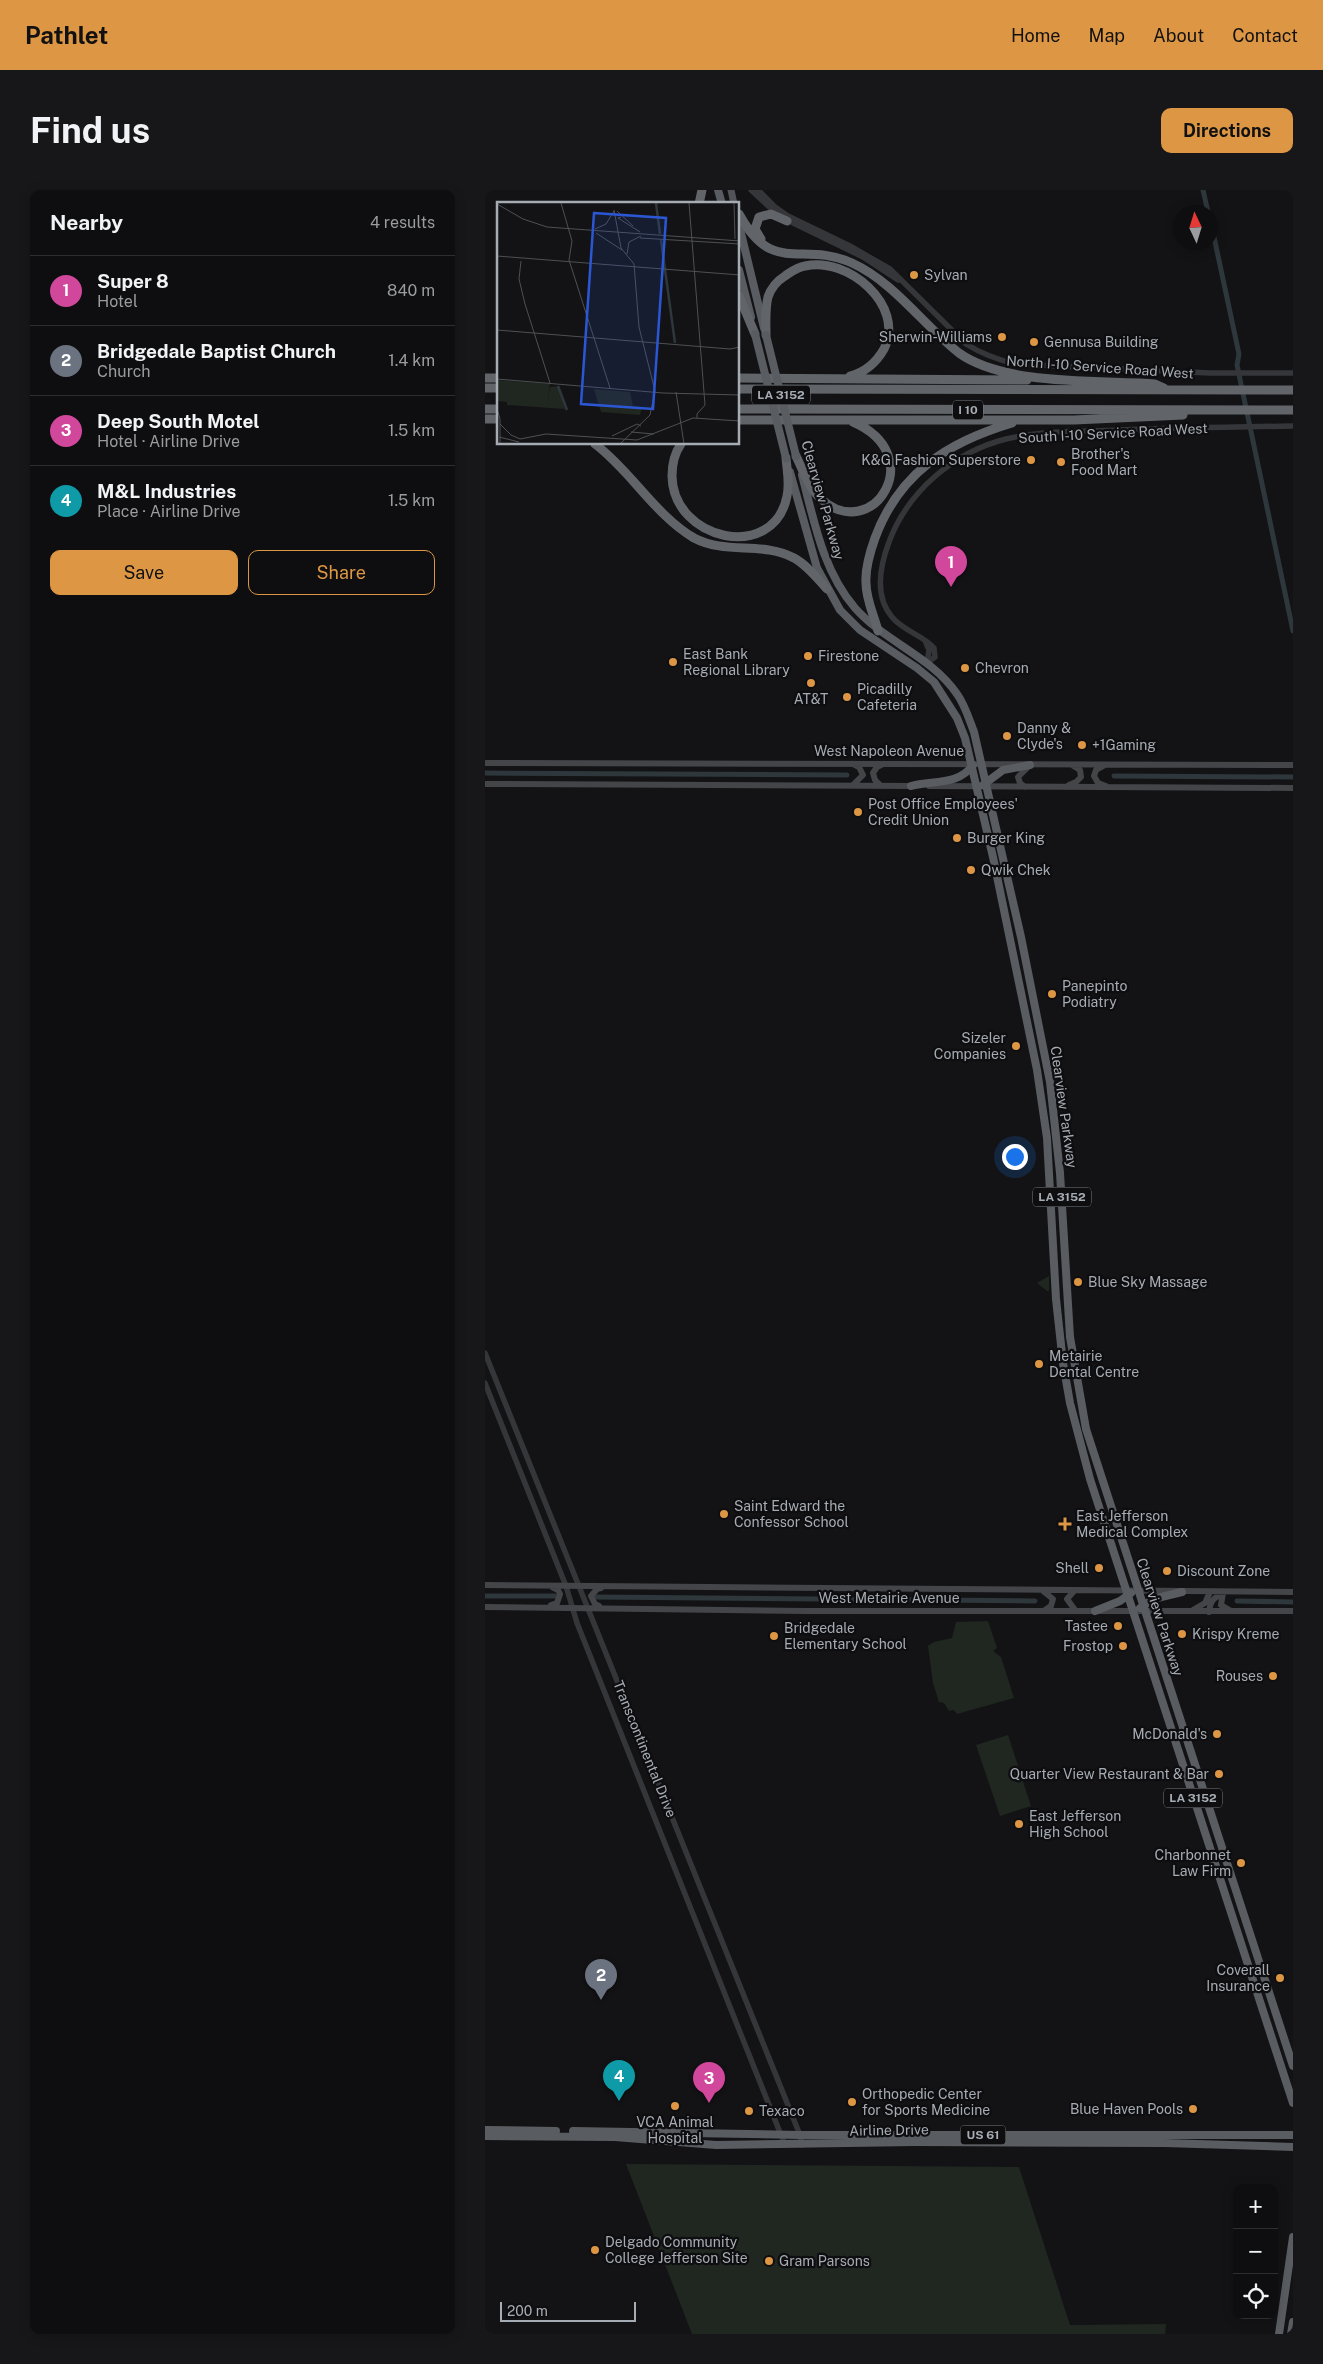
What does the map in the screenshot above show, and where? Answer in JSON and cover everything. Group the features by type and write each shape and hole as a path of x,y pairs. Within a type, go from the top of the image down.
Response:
{"highway":[{"path":"787,220 771,214 763,214 756,223 757,234 768,244 777,248 819,250 838,253 852,259 881,278 907,306"},
{"path":"740,216 754,239 769,249 789,254 828,255 853,263 880,281 960,353 975,362 999,371 1060,379 1155,384 1169,390"},
{"name":"Clearview Parkway","path":"740,229 796,456 831,572 854,607 878,631 927,663 957,694 969,718 979,751 975,764"},
{"path":"766,335 766,310 769,296 779,280 793,270 805,266 821,265 838,268 870,288 883,306 888,318 889,334 880,356 874,364 859,374 836,379"},
{"name":"Clearview Parkway","path":"740,274 786,458 817,568 840,610 860,630 935,682 957,718 983,785 1038,1018 1056,1123 1067,1302 1073,1362 1086,1429 1134,1580 1132,1592 1139,1609 1137,1624 1293,2103"},
{"path":"740,298 755,334"},
{"path":"740,378 1007,381 1060,379"},
{"name":"I 10","path":"740,389 1293,390"},
{"name":"I 10","path":"740,409 1293,410"},
{"path":"740,420 1021,420 1183,416 1197,410"},
{"path":"878,631 869,603 866,575 871,549 879,528 901,490 913,476 948,449 981,432 1021,420"},
{"path":"796,456 809,482 820,498 832,507 848,511 866,508 879,501 887,488 890,475 888,455 877,436 850,421"},
{"path":"596,445 621,465 667,516 696,538 712,546 722,548 763,549 785,554 802,563 827,589"},
{"path":"681,445 673,462 672,482 678,503 692,520 705,530 736,538 756,533 770,524 779,514 787,497 786,458"},
{"path":"897,656 915,663 927,663"},
{"path":"924,673 931,673 948,683"},
{"path":"911,786 951,781 965,774 975,764"},
{"path":"983,785 1003,770 1030,765"},
{"name":"Clearview Parkway","path":"983,785 979,797 1023,1000 1043,1110 1053,1225 1054,1270 1059,1330 1070,1403 1105,1524 1178,1711 1293,2066"},
{"path":"1023,1000 1027,1002 1032,1017 1038,1018"},
{"path":"1027,1020 1033,1022 1037,1036 1042,1039"},
{"path":"1053,1225 1058,1242 1059,1260 1065,1261"},
{"path":"1054,1270 1060,1273 1061,1288 1067,1302"},
{"path":"1105,1524 1112,1526 1117,1542 1123,1544"},
{"path":"1095,1611 1120,1601 1132,1592"},
{"path":"1139,1609 1153,1598 1182,1592"},
{"path":"1166,1715 1178,1711"},
{"path":"1243,1947 1249,1954 1261,1990 1263,1993 1269,1992"},
{"name":"Airline Drive","path":"485,2130 782,2135 1293,2135"},
{"name":"Airline Drive","path":"485,2136 615,2137 716,2145 906,2142 1154,2143 1293,2147"},
{"path":"1279,2334 1293,2237"},
{"path":"1291,2334 1293,2322"}],"main road":[{"name":"West Napoleon Avenue","path":"485,763 1293,766"},
{"path":"852,786 863,775 859,767 853,764"},
{"path":"881,786 875,780 873,773 877,767 885,764"},
{"path":"1065,787 1076,782 1081,777 1080,770 1072,764"},
{"path":"1025,787 1018,777 1030,765"},
{"path":"1106,765 1096,770 1094,776 1098,782 1107,787"},
{"path":"485,784 1293,788"},
{"name":"West Metairie Avenue","path":"485,1586 1293,1592"},
{"path":"547,1586 558,1590 560,1594 557,1603 547,1607"},
{"path":"601,1607 595,1604 591,1596 597,1589 607,1586"},
{"path":"1042,1590 1053,1599 1051,1606 1044,1610"},
{"path":"1075,1591 1070,1593 1067,1600 1075,1610"},
{"path":"1196,1592 1202,1596 1202,1605"},
{"path":"1187,1611 1202,1605 1210,1592"},
{"path":"1227,1593 1221,1605 1232,1611"},
{"path":"1209,1612 1213,1599 1227,1593"},
{"name":"West Metairie Avenue","path":"485,1607 807,1611 1095,1611 1139,1609 1209,1612 1293,1612"}],"street":[{"name":"North I-10 Service Road West","path":"751,190 773,211 787,220 863,257 905,285"},
{"name":"North I-10 Service Road West","path":"758,190 775,207 788,216 882,263 966,344 997,360 1021,364 1229,374 1293,373"},
{"name":"South I-10 Service Road West","path":"927,663 929,650 924,641 903,628 887,610 880,584 881,564 892,534 909,503 933,479 961,457 1008,438 1041,434 1293,426"},
{"name":"Transcontinental Drive","path":"485,1353 800,2135 802,2145"},
{"name":"Transcontinental Drive","path":"485,1383 566,1586 577,1623 785,2145"}],"shaded area":[{"path":"1049,1276 1049,1291 1047,1291 1037,1283"},
{"path":"988,1621 997,1648 993,1651 1001,1657 1014,1698 957,1714 954,1710 949,1711 944,1703 939,1702 933,1683 928,1646 934,1642 952,1638 956,1622"},
{"path":"1008,1735 1031,1806 1000,1816 976,1745"},
{"path":"626,2164 1019,2167 1070,2325 1166,2324 1165,2334 692,2334"}],"waterway":[{"path":"1203,190 1206,205"},
{"path":"1217,250 1239,354 1237,365 1293,631"},
{"path":"485,773 847,775"},
{"path":"1114,776 1293,777"},
{"path":"485,1596 555,1596"},
{"path":"597,1597 1035,1601"},
{"path":"1237,1601 1293,1602"}],"place":[{"name":"Sylvan","path":"914,275"},
{"name":"Sherwin-Williams","path":"1002,337"},
{"name":"Gennusa Building","path":"1034,342"},
{"name":"K&G Fashion Superstore","path":"1031,460"},
{"name":"Brother's Food Mart","path":"1061,462"},
{"name":"Super 8","path":"951,587"},
{"name":"Firestone","path":"808,656"},
{"name":"East Bank Regional Library","path":"673,662"},
{"name":"Chevron","path":"965,668"},
{"name":"AT&T","path":"811,683"},
{"name":"Picadilly Cafeteria","path":"847,697"},
{"name":"Danny & Clyde's","path":"1007,736"},
{"name":"+1Gaming","path":"1082,745"},
{"name":"Post Office Employees' Credit Union","path":"858,812"},
{"name":"Burger King","path":"957,838"},
{"name":"Qwik Chek","path":"971,870"},
{"name":"Panepinto Podiatry","path":"1052,994"},
{"name":"Sizeler Companies","path":"1016,1046"},
{"name":"Blue Sky Massage","path":"1078,1282"},
{"name":"Metairie Dental Centre","path":"1039,1364"},
{"name":"Saint Edward the Confessor School","path":"724,1514"},
{"name":"East Jefferson Medical Complex","path":"1065,1524"},
{"name":"Shell","path":"1099,1568"},
{"name":"Discount Zone","path":"1167,1571"},
{"name":"Tastee","path":"1118,1626"},
{"name":"Krispy Kreme","path":"1182,1634"},
{"name":"Bridgedale Elementary School","path":"774,1636"},
{"name":"Frostop","path":"1123,1646"},
{"name":"Rouses","path":"1273,1676"},
{"name":"McDonald's","path":"1217,1734"},
{"name":"Quarter View Restaurant & Bar","path":"1219,1774"},
{"name":"East Jefferson High School","path":"1019,1824"},
{"name":"Charbonnet Law Firm","path":"1241,1863"},
{"name":"Coverall Insurance","path":"1280,1978"},
{"name":"Bridgedale Baptist Church","path":"601,2000"},
{"name":"M&L Industries","path":"619,2101"},
{"name":"Orthopedic Center for Sports Medicine","path":"852,2102"},
{"name":"Deep South Motel","path":"709,2103"},
{"name":"VCA Animal Hospital","path":"675,2106"},
{"name":"Blue Haven Pools","path":"1193,2109"},
{"name":"Texaco","path":"749,2111"},
{"name":"Delgado Community College Jefferson Site","path":"595,2250"},
{"name":"Gram Parsons","path":"769,2261"}]}
